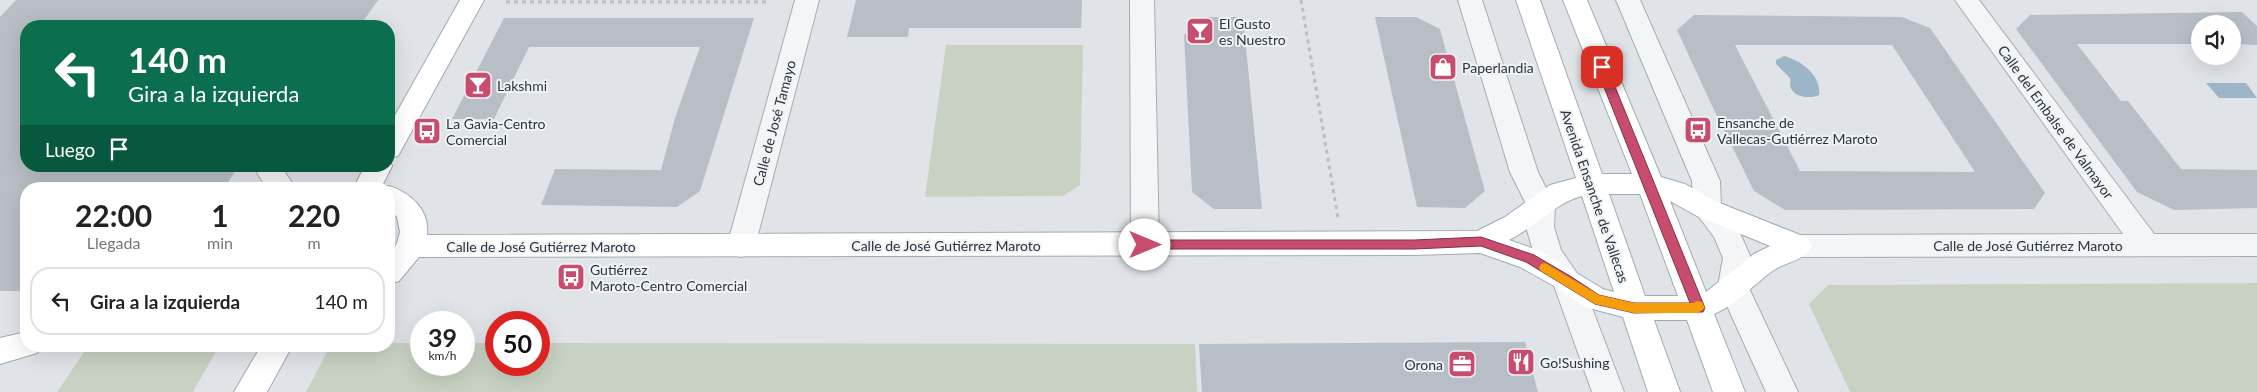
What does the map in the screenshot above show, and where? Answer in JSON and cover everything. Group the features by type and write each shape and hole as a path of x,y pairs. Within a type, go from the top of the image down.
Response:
{"main road":[{"path":"395,138 472,0"},
{"name":"Avenida Ensanche de Vallecas","path":"1528,0 1664,392"},
{"path":"1575,0 1650,184 1729,392"},
{"name":"Calle de José Gutiérrez Maroto","path":"1481,242 1514,225 1560,192 1591,184 1650,184 1675,191 1707,209 1798,246"},
{"path":"395,199 408,207 415,225 411,246 395,266"},
{"name":"Calle de José Gutiérrez Maroto","path":"411,246 1145,245 1481,242 1530,259 1566,279 1595,299 1634,308 1698,308 1718,300 1764,262 1798,246"},
{"path":"0,334 20,329"},
{"path":"0,351 20,346"},
{"path":"250,392 273,352"}],"street":[{"name":"Calle de José Tamayo","path":"741,246 807,0"},
{"path":"1142,0 1145,245"},
{"path":"1470,0 1524,172 1541,206 1540,227 1548,254 1566,279 1608,392"},
{"path":"1628,0 1706,181 1707,209 1726,232 1736,258 1733,286 1782,392"},
{"name":"Calle del Embalse de Valmayor","path":"1967,0 2146,245"},
{"name":"Calle de José Gutiérrez Maroto","path":"1798,246 2257,245"}],"path":[{"path":"1301,0 1342,244"},
{"path":"506,2 768,2"}],"green space":[{"path":"946,45 1083,45 1080,185 1063,196 925,197"},
{"path":"2257,283 2257,392 1850,392 1809,304 1828,285"},
{"path":"395,343 410,343 410,376 475,376 475,343 485,343 485,376 550,376 550,343 1195,344 1197,392 306,392 327,352 395,352"},
{"path":"84,352 216,352 193,392 57,392"}],"water":[{"path":"1784,56 1797,61 1814,75 1819,88 1819,95 1812,97 1803,96 1798,95 1792,90 1790,78 1776,64 1776,60"},
{"path":"2206,83 2246,83 2257,98 2219,98"}],"building":[{"path":"16,0 378,0 364,20 20,20 20,172 234,172 228,182 20,182 20,291 0,291 0,17"},
{"path":"856,0 1082,0 1081,28 909,28 908,37 847,37"},
{"path":"2242,12 2257,26 2257,45 2241,44 2241,15 2191,15 2191,44 2077,44 2121,101 2128,101 2181,169 2257,170 2257,208 2174,210 2137,192 2016,29 2030,15"},
{"path":"1694,15 1902,17 1930,28 2045,193 2034,209 1785,210 1754,191 1677,30","holes":["1735,45 1892,45 1975,172 1800,171"]},
{"path":"1200,17 1243,17 1262,209 1214,209 1192,192 1184,35"},
{"path":"1375,17 1416,17 1440,29 1485,191 1465,208 1417,207"},
{"path":"504,18 754,18 700,191 677,207 541,205 555,169 661,170 675,118 700,47 529,47 494,119 452,119"},
{"path":"1525,342 1538,392 1202,392 1199,344"}],"slow traffic":[{"path":"1545,268 1566,279 1595,299 1634,308 1698,308 1697,306"}],"place":[{"name":"El Gusto es Nuestro","path":"1200,31"},
{"name":"Paperlandia","path":"1443,67"},
{"name":"Lakshmi","path":"478,85"},
{"name":"Ensanche de Vallecas-Gutiérrez Maroto","path":"1698,130"},
{"name":"La Gavia-Centro Comercial","path":"427,131"},
{"name":"Gutiérrez Maroto-Centro Comercial","path":"571,277"},
{"name":"Go!Sushing","path":"1521,362"},
{"name":"Orona","path":"1462,364"}],"route":[{"path":"1145,245 1481,242 1530,259 1566,279 1595,299 1634,308 1698,308 1602,67"}]}
